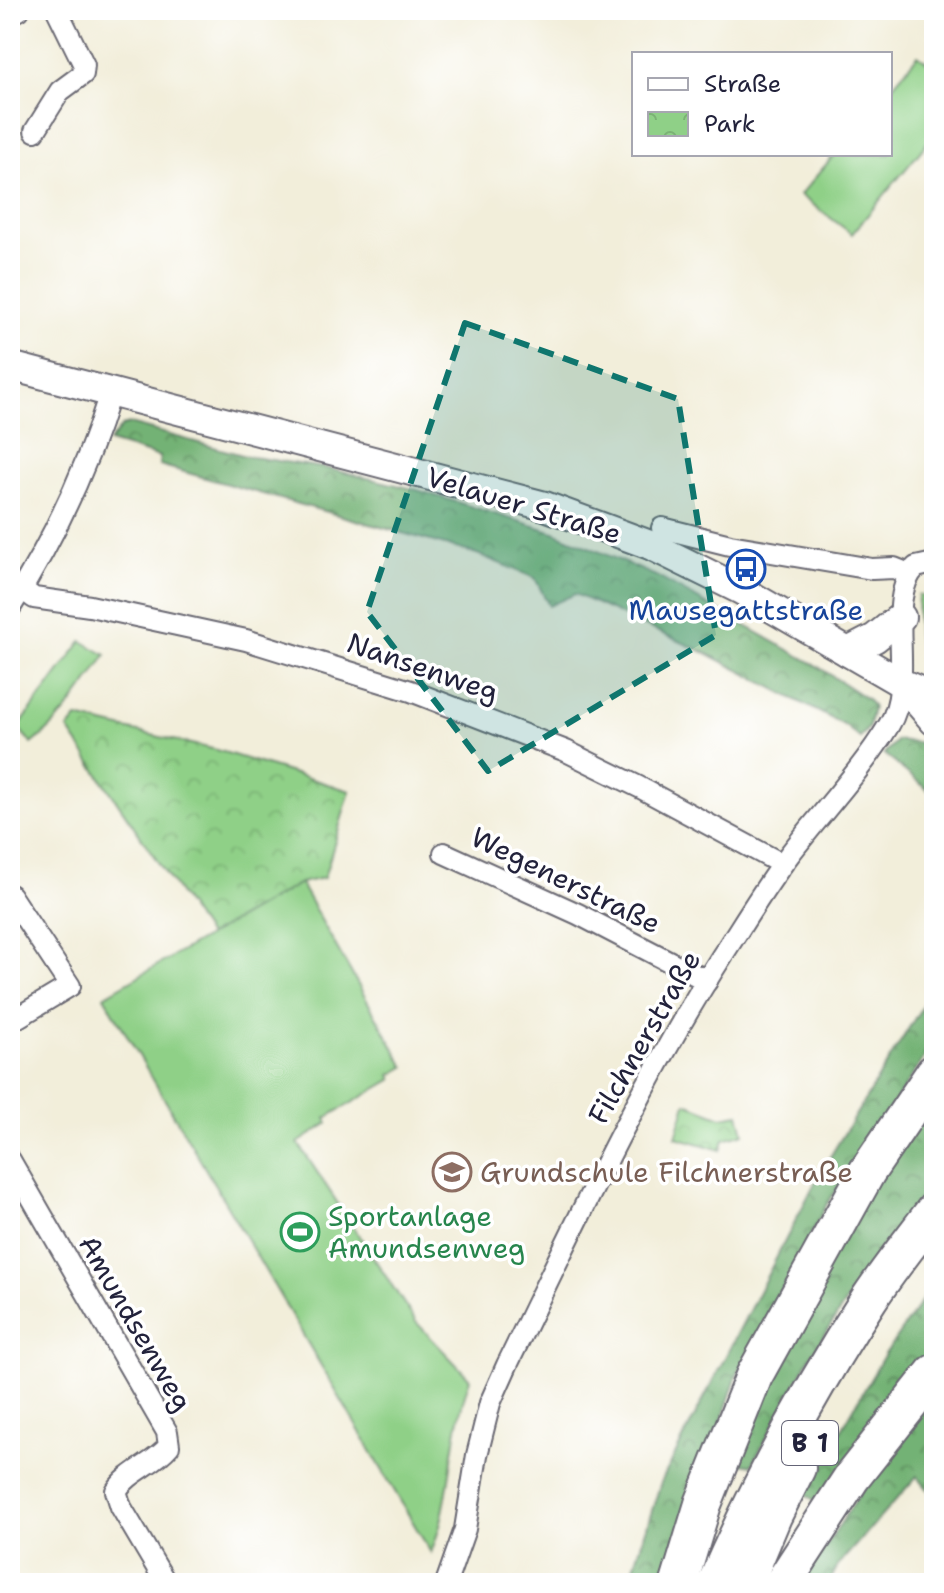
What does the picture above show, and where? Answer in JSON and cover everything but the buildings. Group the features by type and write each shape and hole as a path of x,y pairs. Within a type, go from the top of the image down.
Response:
{"highway":[{"path":"679,1583 703,1504 754,1376 867,1172 934,1073"},
{"path":"716,1583 749,1508 803,1405 871,1297 934,1211"},
{"name":"B 1","path":"745,1583 773,1516 824,1415 888,1310 934,1250"},
{"path":"783,1583 852,1477 934,1373"}],"main road":[{"name":"Velauer Straße","path":"10,366 545,506 650,545 741,590 903,684"},
{"path":"848,652 875,638 901,617"},
{"path":"903,684 934,697"},
{"path":"903,684 934,721"}],"street":[{"path":"10,14 19,10"},
{"path":"35,131 60,91 83,74 84,65 57,10"},
{"path":"10,608 79,481 110,393"},
{"name":"Velauer Straße","path":"662,528 730,545 872,569 894,568 909,574"},
{"path":"903,684 901,617 904,584 916,567 934,563"},
{"name":"Nansenweg","path":"22,589 34,598 90,606 246,640 411,691 566,751 782,864"},
{"name":"Filchnerstraße","path":"446,1583 465,1529 477,1455 490,1403 626,1119 707,981 782,864 889,726 903,684"},
{"name":"Wegenerstraße","path":"444,853 578,914 707,981"},
{"path":"10,895 70,986 10,1022"},
{"name":"Amundsenweg","path":"10,1160 167,1432 169,1446 157,1460 123,1480 116,1491 121,1507 166,1583"}],"highlighted area":[{"path":"465,323 678,399 716,635 488,771 367,612"}],"green space":[{"path":"918,55 934,67 934,135 852,234 800,195 833,156 892,156 892,87"},
{"path":"130,424 246,456 325,468 414,489 554,532 656,576 814,664 867,699 873,707 869,727 860,738 844,725 710,655 575,594 549,606 535,578 477,554 159,465 160,457 109,442 122,426"},
{"path":"918,595 924,596 934,677 920,649"},
{"path":"82,641 106,655 64,714 32,744 18,728"},
{"path":"77,718 217,750 350,791 324,878 300,883 208,936 68,729"},
{"path":"897,740 922,743 934,756 934,795 884,754"},
{"name":"Sportanlage Amundsenweg","path":"300,883 405,1067 391,1075 393,1079 326,1118 328,1123 298,1143 416,1322 470,1379 458,1422 443,1511 431,1553 104,996"},
{"path":"934,987 934,1043 827,1204 737,1375 668,1583 629,1583 661,1482 820,1173"},
{"path":"934,1096 934,1179 879,1250 809,1359 752,1465 731,1461 851,1215"},
{"path":"686,1103 722,1117 739,1114 744,1133 724,1139 721,1150 676,1137"},
{"path":"934,1283 934,1347 910,1374 823,1506 805,1494 883,1357"},
{"path":"934,1392 934,1497 917,1476 838,1565 829,1583 802,1583 888,1450"}],"place":[{"name":"Mausegattstraße","path":"746,569"},
{"name":"Grundschule Filchnerstraße","path":"452,1172"},
{"name":"Sportanlage Amundsenweg","path":"300,1232"}]}
